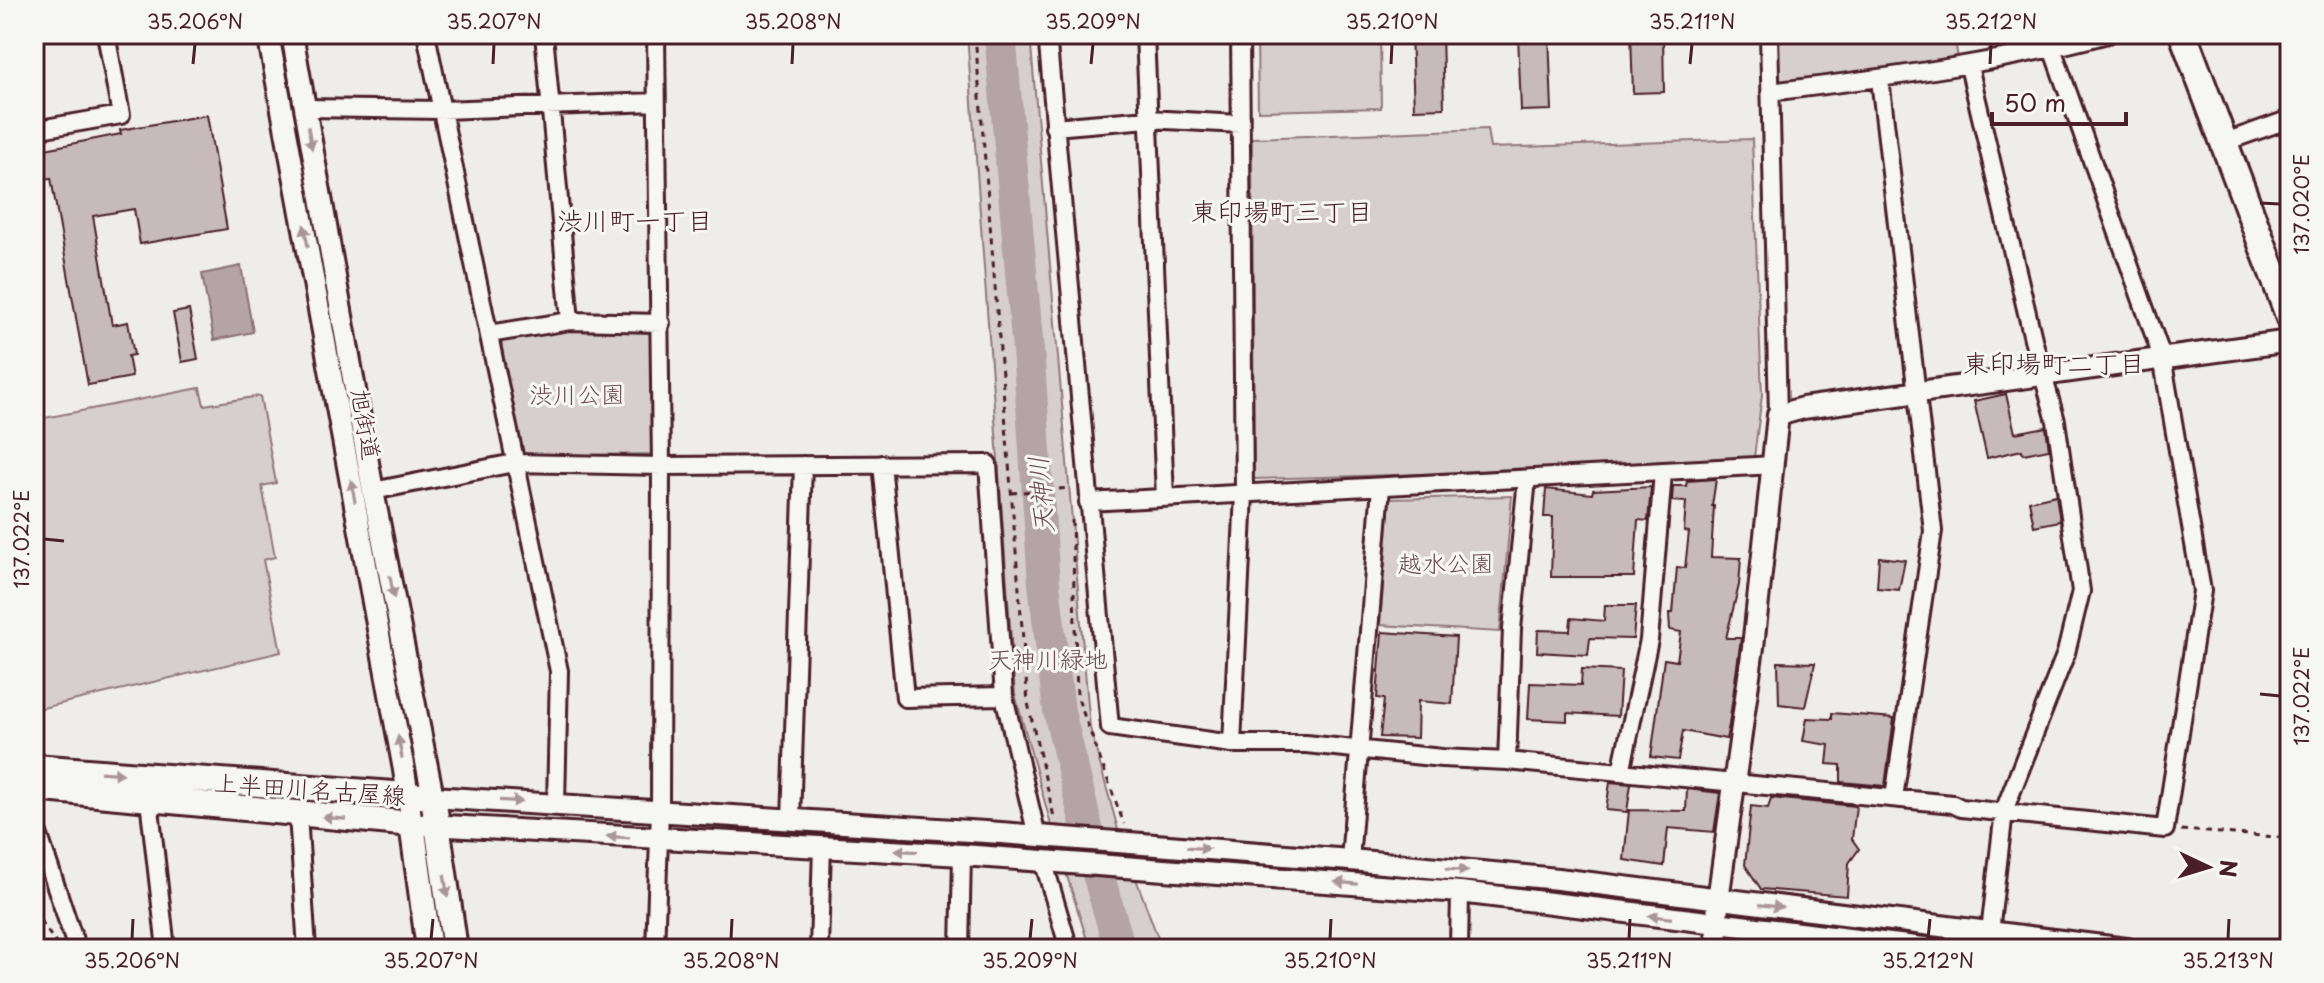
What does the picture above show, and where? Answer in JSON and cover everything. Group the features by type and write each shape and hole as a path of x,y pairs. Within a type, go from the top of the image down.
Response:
{"main road":[{"path":"2183,34 2290,318"},
{"name":"上半田川名古屋線","path":"34,767 433,797 455,949"},
{"name":"上半田川名古屋線","path":"34,788 412,824 429,949"}],"street":[{"path":"34,130 121,115 106,34"},
{"name":"旭街道","path":"268,34 412,824"},
{"name":"旭街道","path":"292,34 373,491 433,797"},
{"path":"426,34 559,671 556,804"},
{"path":"544,34 570,321"},
{"path":"655,949 660,811 661,466 656,34"},
{"path":"1047,34 1110,727 1232,744 1306,744 1442,758 1507,761 1953,804 1961,808 2165,829 2202,591 2162,357 2050,42"},
{"path":"1145,34 1165,497"},
{"path":"1232,744 1244,494 1240,34"},
{"path":"1716,949 1718,900 1753,647 1778,415 1769,34"},
{"path":"1770,92 1969,66 2050,42 2108,34"},
{"path":"1969,66 2061,448 2081,591 2066,653 2004,811 1990,932"},
{"path":"1880,79 1933,531 1894,798"},
{"path":"305,108 442,110 656,102"},
{"path":"1054,127 1148,119 1240,124"},
{"path":"2225,142 2290,119"},
{"path":"489,334 570,321 661,323"},
{"path":"1778,415 1803,408 2290,341"},
{"path":"373,491 514,463 661,466 988,464 1004,696 1037,836"},
{"path":"882,464 905,698 1004,696"},
{"path":"791,820 803,465"},
{"path":"1088,502 1774,465"},
{"path":"1621,772 1649,640 1663,473"},
{"path":"1507,761 1512,629 1527,479"},
{"path":"1350,860 1381,487"},
{"path":"433,797 1037,836 1350,860 1558,879 2127,949"},
{"path":"149,800 166,949"},
{"path":"298,815 307,949"},
{"path":"34,821 77,949"},
{"path":"412,824 1043,860 1460,892 1932,949"},
{"path":"819,949 822,846"},
{"path":"960,949 962,855"},
{"path":"1043,860 1069,949"},
{"path":"1459,949 1460,892"}],"path":[{"path":"975,34 1028,703 1060,838"},
{"path":"1010,493 1071,488"},
{"path":"2165,829 2290,838"},
{"path":"34,911 60,949"}],"green space":[{"name":"天神川緑地","path":"967,34 1030,34 1090,728 1119,833 1162,949 1090,949 1051,825 1015,694"},
{"path":"1257,34 1380,34 1381,108 1258,111"},
{"path":"1776,34 1954,34 1958,59 1778,86"},
{"path":"1487,129 1490,148 1752,139 1762,395 1753,465 1254,479 1252,138"},
{"name":"渋川公園","path":"570,329 653,333 654,454 521,456 501,341"},
{"path":"200,388 204,405 260,396 276,483 262,486 275,557 263,560 281,652 34,710 34,420"},
{"name":"越水公園","path":"1512,496 1500,632 1380,625 1390,499"}],"shaded area":[{"path":"241,266 253,332 214,340 202,274"}],"building":[{"path":"1411,34 1442,34 1444,108 1414,109"},
{"path":"1518,34 1549,34 1552,110 1521,111"},
{"path":"1631,34 1663,34 1664,92 1633,93"},
{"path":"207,115 227,229 140,244 134,209 93,216 112,325 128,322 134,355 128,356 132,377 88,385 51,178 45,179 40,150 121,134 120,130"},
{"path":"189,310 198,359 182,362 173,313"},
{"path":"2006,394 2015,433 2046,427 2049,449 2023,454 2022,450 1987,458 1974,401"},
{"path":"1716,479 1711,557 1741,558 1739,585 1726,638 1741,638 1726,739 1683,731 1678,760 1651,757 1664,659 1677,661 1681,632 1670,630 1669,613 1673,613 1677,567 1685,568 1689,532 1684,531 1686,502 1672,501 1673,486 1686,486 1687,481"},
{"path":"1651,487 1648,521 1638,520 1634,577 1551,577 1553,517 1544,517 1546,489 1592,494 1593,490"},
{"path":"2056,495 2060,521 2034,526 2029,501"},
{"path":"1879,557 1905,560 1899,590 1877,588"},
{"path":"1605,605 1636,605 1633,639 1590,638 1588,655 1537,652 1538,630 1570,631 1571,618 1604,621"},
{"path":"1382,632 1456,637 1452,704 1418,701 1417,738 1380,737 1384,699 1377,698"},
{"path":"1778,662 1815,663 1805,707 1779,704"},
{"path":"1582,669 1621,671 1618,716 1567,713 1567,721 1528,719 1530,683 1581,685"},
{"path":"1832,713 1894,718 1885,786 1841,782 1841,765 1827,764 1829,745 1803,741 1807,718 1832,719"},
{"path":"1610,782 1631,784 1627,812 1606,810"},
{"path":"1687,789 1720,793 1714,832 1668,828 1664,866 1624,860 1629,810 1686,811"},
{"path":"1771,798 1856,806 1852,839 1859,849 1849,863 1847,896 1761,889 1745,865 1751,806 1768,808"}],"waterway":[{"name":"天神川","path":"1000,34 1029,362 1044,584 1059,711 1098,874 1120,949"}],"district":[{"name":"東印場町三丁目","path":"1282,210"},
{"name":"渋川町一丁目","path":"635,219"},
{"name":"東印場町二丁目","path":"2054,362"}]}
